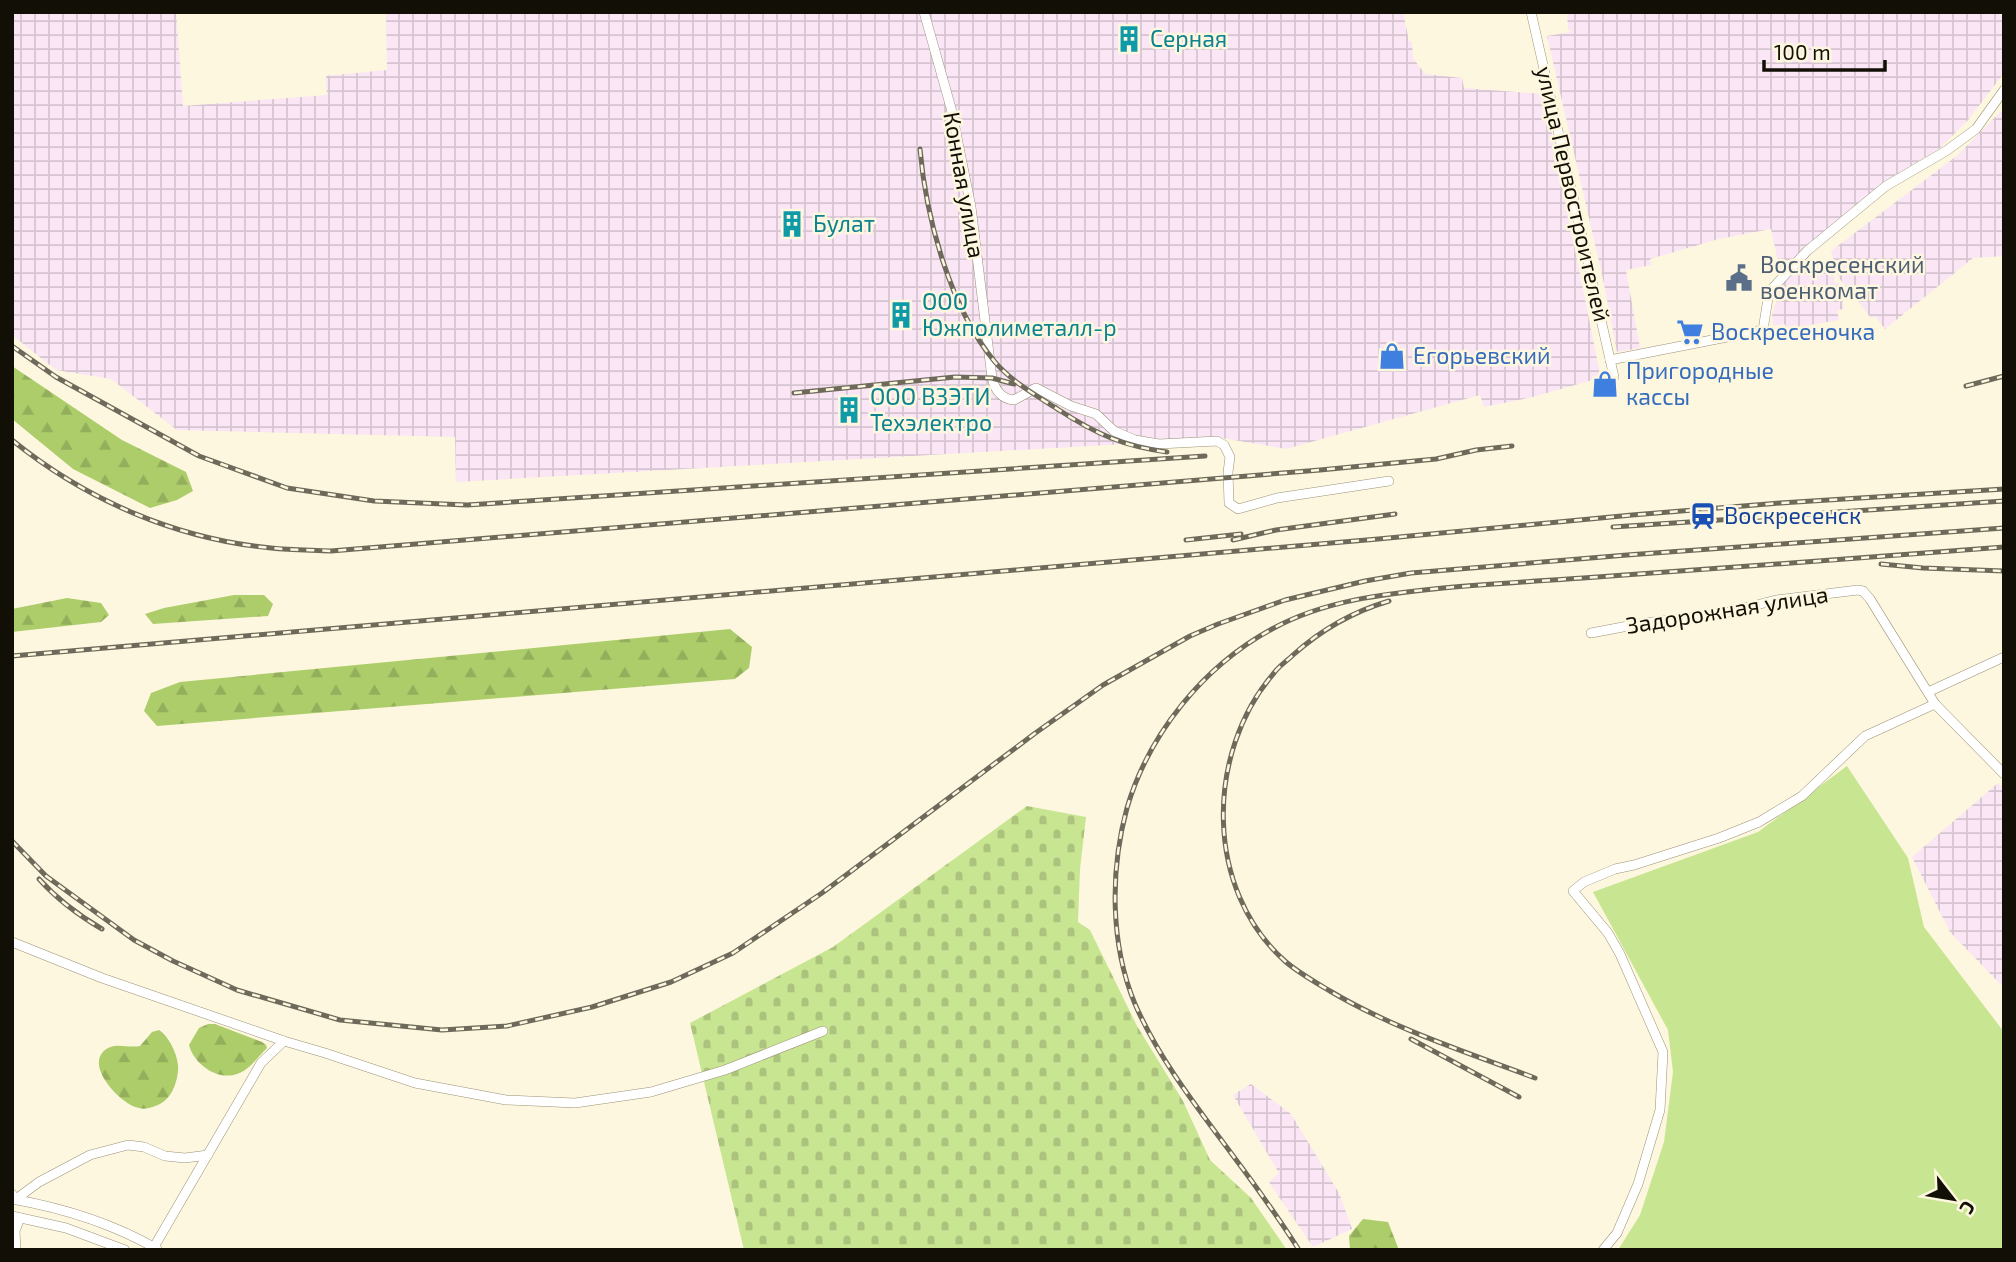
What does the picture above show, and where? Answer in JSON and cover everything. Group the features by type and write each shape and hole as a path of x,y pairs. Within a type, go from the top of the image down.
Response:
{"street":[{"name":"Конная улица","path":"924,12 951,108 973,220 992,378 1002,397 1014,400 1036,388 1071,406 1096,414 1126,437 1147,443 1217,441 1224,445 1228,452 1229,503 1238,509 1277,498 1389,481"},
{"name":"улица Первостроителей","path":"1531,12 1614,377"},
{"path":"1610,360 1763,330 1769,292 1807,251 1886,186 1946,151 1976,129 2004,90"},
{"name":"Задорожная улица","path":"1591,633 1644,623 1721,614 1776,600 1853,589 1863,592 1870,599 1928,692"},
{"path":"2004,657 1928,692 1935,704 2004,774"},
{"path":"1603,1250 1617,1233 1638,1184 1660,1110 1663,1052 1620,954 1608,933 1573,891 1584,882 1615,869 1719,838 1759,822 1802,796 1865,736 1935,704"},
{"path":"12,942 102,978 415,1083 506,1100 575,1103 651,1092 725,1070 823,1031"},
{"path":"13,1197 68,1211 108,1225 156,1248 261,1063 284,1041"},
{"path":"13,1197 90,1155 128,1145 144,1147 165,1156 185,1158 208,1155"},
{"path":"16,1250 16,1217 66,1228 125,1250"}],"shaded area":[{"path":"12,12 176,12 183,106 327,95 326,76 387,70 386,12 1403,12 1409,41 1412,41 1413,58 1425,74 1462,78 1464,88 1544,94 1600,374 1596,379 1533,397 1484,407 1480,395 1286,449 1216,437 456,482 455,437 177,430 111,379 56,370 12,335"},
{"path":"1567,12 2004,12 2004,73 1968,120 1940,148 1882,183 1780,271 1771,229 1719,239 1650,259 1651,265 1626,270 1640,348 1617,352 1603,279 1547,36 1571,32 1568,29"},
{"path":"2004,108 2004,256 1973,258 1885,329 1875,316 1871,318 1838,277 1831,251 1958,155"},
{"path":"1831,262 1835,283 1839,283 1844,309 1837,310 1839,320 1786,329 1785,324 1773,326 1772,315 1787,276 1804,267"},
{"path":"1998,783 2004,789 2004,988 1950,932 1912,857"},
{"path":"1251,1084 1291,1114 1339,1193 1352,1229 1313,1247 1269,1182 1279,1173 1233,1095"}],"green space":[{"path":"12,366 122,440 186,472 193,491 177,500 150,508 73,469 12,419"},
{"path":"234,595 264,595 273,604 268,616 153,624 145,614 164,608"},
{"path":"67,598 101,603 109,615 101,622 12,632 12,609"},
{"path":"730,629 752,647 749,668 735,679 157,726 144,711 151,693 180,682"},
{"path":"1847,766 1908,858 1924,927 2004,1032 2004,1250 1618,1250 1640,1215 1664,1142 1673,1072 1668,1030 1593,892 1758,832"},
{"path":"1027,806 1086,817 1078,922 1090,930 1137,1026 1183,1101 1210,1160 1251,1198 1287,1250 744,1250 690,1023 833,947"},
{"path":"215,1024 262,1042 267,1048 237,1074 229,1076 214,1073 196,1059 189,1045 199,1028"},
{"path":"159,1030 167,1038 176,1055 176,1082 170,1094 160,1104 139,1108 114,1092 107,1083 101,1073 101,1055 112,1047 140,1046 152,1032"},
{"path":"1363,1219 1388,1222 1399,1250 1350,1250 1349,1236"}],"railway":[{"path":"920,149 928,204 943,261 965,316 995,362 1025,388 1085,426 1110,438 1167,452"},
{"path":"12,346 56,377 199,456 287,488 374,501 467,505 1205,456"},
{"path":"1966,386 2004,376"},
{"path":"794,393 955,377 992,378 1014,384"},
{"path":"12,440 70,481 101,498 167,526 236,543 278,549 331,551 1320,470 1436,459 1476,450 1512,446"},
{"path":"12,656 1632,515 2004,489"},
{"path":"1613,527 2004,501"},
{"path":"1233,540 1276,530 1395,514"},
{"path":"12,841 46,876 134,940 237,990 340,1020 442,1030 507,1026 592,1007 671,982 733,953 822,893 1103,685 1190,636 1285,600 1411,573 2004,528"},
{"path":"1186,540 1241,534"},
{"path":"1299,1250 1167,1063 1135,1004 1121,957 1115,881 1127,808 1149,754 1182,704 1202,682 1247,644 1292,619 1334,605 1377,596 1421,590 2004,547"},
{"path":"1881,564 2004,571"},
{"path":"1389,601 1362,610 1315,637 1276,670 1251,705 1235,742 1226,781 1223,820 1228,860 1240,898 1259,932 1296,970 1379,1017 1535,1078"},
{"path":"39,879 68,906 102,929"},
{"path":"1411,1039 1519,1097"}],"place":[{"name":"Серная","path":"1129,39"},
{"name":"Булат","path":"792,224"},
{"name":"Воскресенский военкомат","path":"1739,278"},
{"name":"ООО Южполиметалл-р","path":"901,315"},
{"name":"Воскресеночка","path":"1690,332"},
{"name":"Егорьевский","path":"1392,356"},
{"name":"Пригородные кассы","path":"1605,384"},
{"name":"ООО ВЗЭТИ Техэлектро","path":"849,410"},
{"name":"Воскресенск","path":"1703,516"}]}
